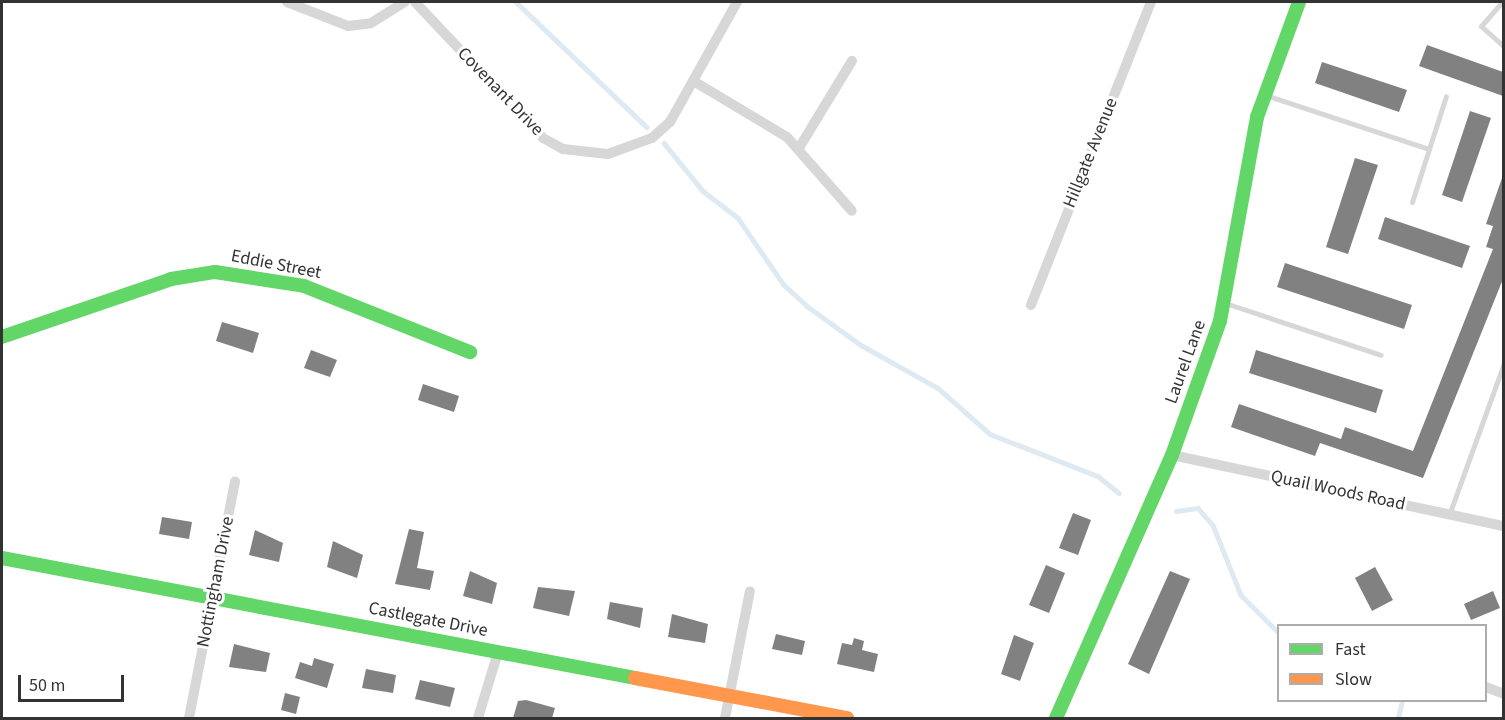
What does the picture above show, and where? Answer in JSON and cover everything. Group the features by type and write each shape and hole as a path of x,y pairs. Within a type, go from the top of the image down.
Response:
{"street":[{"path":"287,2 348,26 371,23 405,2"},
{"name":"Covenant Drive","path":"415,2 525,123 563,149 608,154 652,138 670,122 695,82 737,2"},
{"name":"Hillgate Avenue","path":"1031,305 1151,2"},
{"name":"Laurel Lane","path":"1056,718 1172,455 1223,302 1264,95 1299,2"},
{"path":"799,148 852,61"},
{"path":"695,82 799,148 852,211"},
{"name":"Eddie Street","path":"2,337 171,279 225,273 304,286 470,352"},
{"name":"Quail Woods Road","path":"1172,455 1503,526"},
{"name":"Nottingham Drive","path":"189,718 235,481"},
{"name":"Castlegate Drive","path":"2,558 847,718"},
{"path":"725,718 750,591"},
{"path":"478,718 498,652"},
{"path":"1487,688 1503,694"}],"lane":[{"path":"1502,2 1481,26 1503,47"},
{"path":"1264,95 1429,149"},
{"path":"1412,202 1446,96"},
{"path":"1223,302 1381,355"},
{"path":"1449,515 1503,363"}],"building":[{"path":"1427,45 1503,72 1503,96 1419,66"},
{"path":"1322,62 1407,90 1399,112 1315,83"},
{"path":"1470,111 1491,118 1462,202 1442,195"},
{"path":"1355,158 1378,165 1348,254 1326,247"},
{"path":"1502,178 1503,279 1423,478 1320,443 1315,456 1231,427 1239,404 1341,439 1345,427 1413,451 1493,249 1486,247 1493,226 1486,224"},
{"path":"1385,217 1470,246 1462,268 1378,239"},
{"path":"1285,263 1412,305 1404,329 1277,287"},
{"path":"222,322 259,333 253,353 216,341"},
{"path":"311,350 337,360 330,377 304,368"},
{"path":"1256,350 1383,390 1376,413 1249,373"},
{"path":"423,384 459,396 454,412 418,400"},
{"path":"1073,513 1091,520 1078,555 1059,548"},
{"path":"162,517 192,522 189,539 159,534"},
{"path":"409,529 424,532 417,568 434,571 430,590 395,584"},
{"path":"255,530 283,543 279,562 249,555"},
{"path":"333,541 363,555 357,578 327,567"},
{"path":"1046,565 1065,573 1049,613 1029,605"},
{"path":"1375,567 1393,600 1372,611 1355,578"},
{"path":"470,571 497,583 492,604 463,596"},
{"path":"1170,571 1190,579 1149,674 1128,664"},
{"path":"538,587 575,591 569,616 533,608"},
{"path":"1493,591 1500,608 1471,620 1464,604"},
{"path":"610,602 643,608 640,628 607,619"},
{"path":"672,614 708,624 705,643 668,637"},
{"path":"776,634 805,641 802,655 772,649"},
{"path":"1014,635 1034,643 1020,681 1001,674"},
{"path":"854,638 864,641 862,650 878,654 874,672 837,664 842,643 852,645"},
{"path":"234,644 270,653 266,672 229,667"},
{"path":"314,658 334,664 327,688 295,678 300,662 312,666"},
{"path":"366,669 396,675 393,693 362,688"},
{"path":"420,680 455,688 450,707 415,699"},
{"path":"285,693 300,697 296,714 281,710"},
{"path":"526,700 555,708 552,718 513,718 518,701"}],"waterway":[{"path":"516,2 647,127"},
{"path":"664,143 703,191 738,218 784,285 807,306 861,345 938,388 990,434 1098,476 1119,493"},
{"path":"1176,511 1198,508 1213,525 1241,595 1277,631"},
{"path":"1398,718 1402,702"}],"traffic: fast":[{"path":"1056,718 1172,455 1220,321 1257,117 1299,2"},
{"path":"2,337 171,279 215,272 304,286 470,352"},
{"path":"2,558 635,678"}],"traffic: slow":[{"path":"635,678 847,718"}]}
